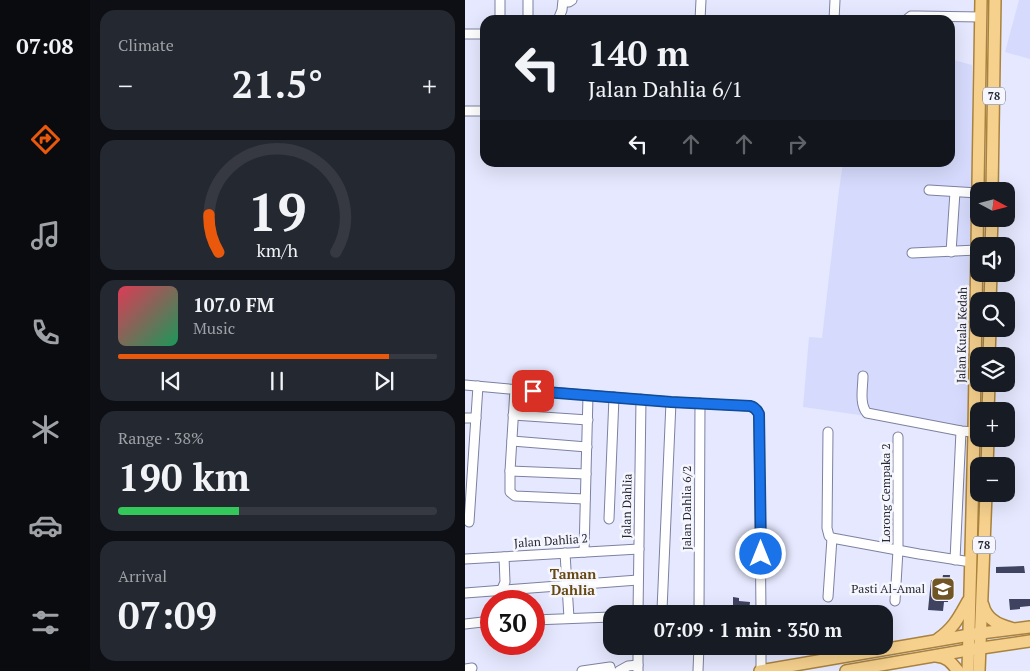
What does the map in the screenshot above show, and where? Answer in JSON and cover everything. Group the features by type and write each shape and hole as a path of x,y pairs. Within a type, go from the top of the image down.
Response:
{"main road":[{"name":"Jalan Kuala Kedah","path":"978,182 981,0"},
{"name":"78","path":"992,182 995,0"},
{"name":"Jalan Kuala Kedah","path":"974,402 976,282"},
{"name":"Jalan Kuala Kedah","path":"968,671 973,447"},
{"path":"973,455 978,457"},
{"name":"78","path":"979,668 986,502"},
{"path":"982,596 983,608 989,617 998,624 1009,628 1025,628"},
{"path":"934,641 952,627 970,597"},
{"path":"761,671 981,633 1025,628"},
{"path":"846,671 1030,641"},
{"path":"979,668 993,652 1001,646 1010,644"},
{"path":"934,656 943,657 958,671"}],"street":[{"path":"500,0 500,15"},
{"path":"528,0 529,15"},
{"path":"560,15 564,0 569,2 572,0"},
{"path":"700,15 701,0"},
{"path":"834,15 835,0"},
{"path":"955,17 981,17"},
{"path":"465,34 480,34"},
{"path":"465,111 480,111"},
{"path":"929,190 970,193"},
{"path":"951,252 955,192"},
{"path":"912,253 970,251"},
{"path":"863,376 863,405 867,413 970,432"},
{"path":"465,385 671,402 750,406 757,410 759,414 761,605"},
{"path":"469,522 469,449 476,418 478,386"},
{"path":"513,389 510,492 515,496 585,499"},
{"path":"584,552 588,395"},
{"path":"609,519 614,397"},
{"name":"Jalan Dahlia","path":"638,605 641,399"},
{"path":"663,605 671,402"},
{"name":"Jalan Dahlia 6/2","path":"699,605 700,403"},
{"path":"513,415 588,420"},
{"path":"465,418 476,418"},
{"path":"955,560 961,431"},
{"path":"828,432 827,528 829,536 971,562"},
{"name":"Lorong Cempaka 2","path":"895,601 898,550 898,437"},
{"path":"512,441 587,447"},
{"path":"510,471 586,474"},
{"path":"828,596 832,538"},
{"name":"Jalan Dahlia 2","path":"465,559 639,549"},
{"path":"565,553 569,618"},
{"path":"504,557 505,582 502,590 639,580"},
{"path":"465,593 480,592"},
{"path":"545,619 603,617"},
{"path":"465,624 480,622"},
{"path":"619,671 628,666 638,668 638,655"},
{"path":"698,671 699,655"},
{"path":"761,655 761,671"},
{"path":"583,671 610,667 611,671"}],"shaded area":[{"path":"1019,0 1030,0 1030,59 1005,52"},
{"path":"955,60 972,65 970,228 972,228 972,237 970,237 970,282 972,282 972,292 970,292 970,337 972,337 972,347 970,347 970,392 972,392 972,402 970,402 970,431 803,407 809,337 822,338 842,167 955,167"}],"building":[{"path":"1024,566 1025,573 996,573 996,567"},
{"path":"943,575 950,575 948,602 944,602 943,611 928,610 931,580 942,581"},
{"path":"733,597 739,598 739,601 750,602 750,605 733,605"},
{"path":"1009,599 1030,599 1030,606 1010,610"}],"place":[{"name":"Pasti Al-Amal","path":"943,589"}],"district":[{"name":"Taman Dahlia","path":"573,582"}],"route":[{"path":"533,391 754,407 759,414 761,554"}]}
